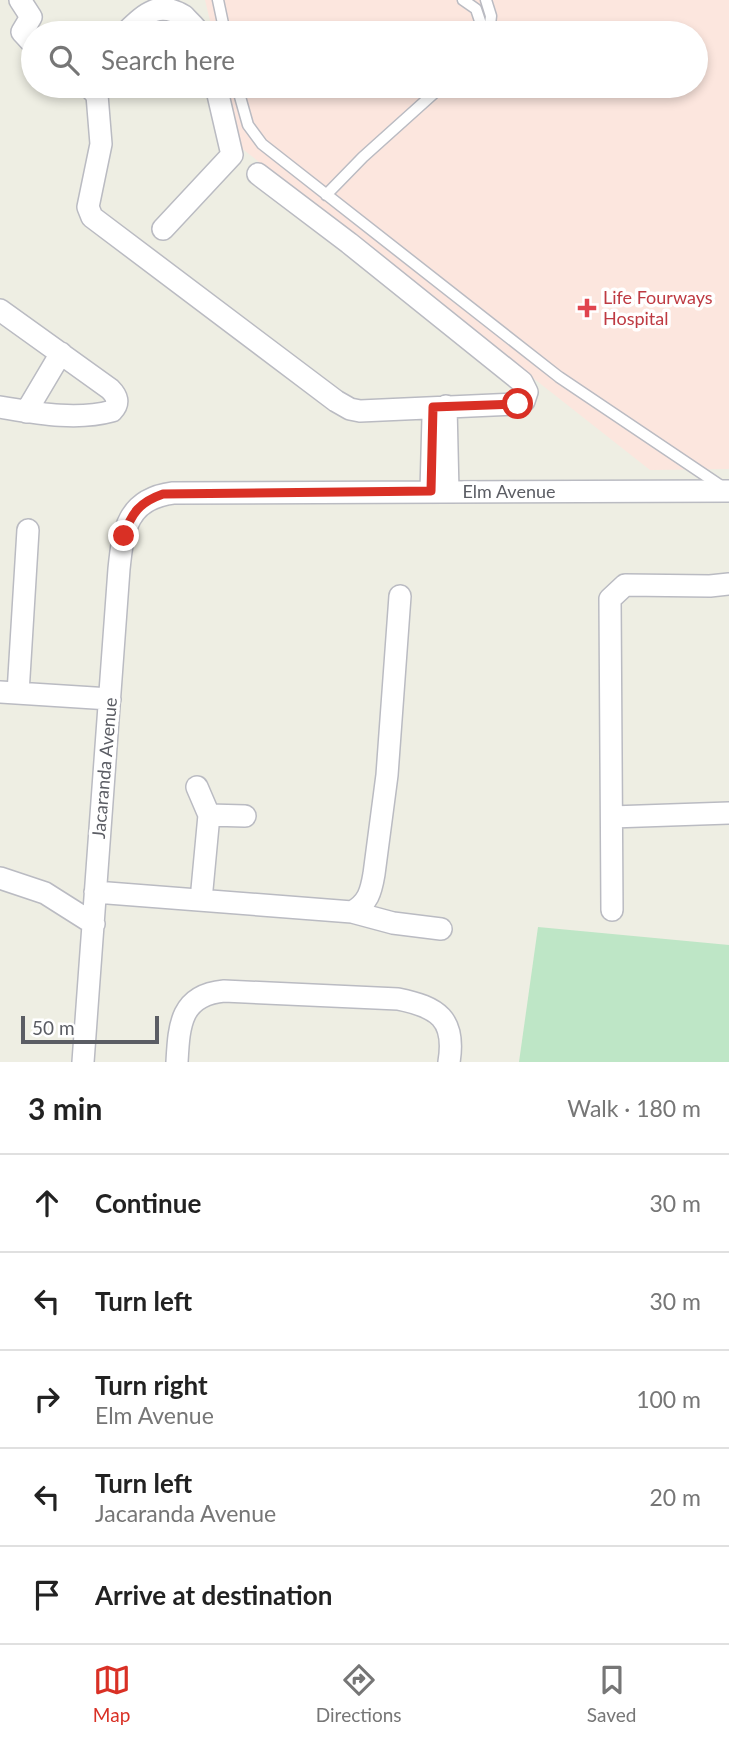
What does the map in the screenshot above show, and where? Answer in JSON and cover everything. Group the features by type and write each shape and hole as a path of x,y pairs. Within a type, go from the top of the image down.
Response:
{"street":[{"path":"20,0 31,17 29,21"},
{"path":"138,21 154,6 165,4 176,8 187,21"},
{"path":"97,98 101,144 88,207 92,217 350,409 518,404 524,401 527,393 522,382 349,243 258,174"},
{"path":"163,229 232,155 219,98"},
{"path":"0,310 110,389 117,398 115,407 104,413 69,416 0,407"},
{"path":"26,412 61,353"},
{"path":"439,492 440,407"},
{"name":"Elm Avenue","path":"163,494 729,491"},
{"name":"Jacaranda Avenue","path":"83,1062 119,569 128,522 138,505 163,494"},
{"path":"28,530 9,692 110,699"},
{"path":"612,911 610,599 625,585 729,584"},
{"path":"352,912 367,899 372,890 387,775 400,596"},
{"path":"197,787 209,815 201,900"},
{"path":"612,817 729,813"},
{"path":"209,815 245,816"},
{"path":"0,878 45,893 94,924"},
{"path":"95,891 352,912 393,923 441,929"},
{"path":"177,1062 180,1026 189,1007 201,996 224,991 398,999 411,1002 444,1019 452,1036 449,1062"}],"lane":[{"path":"218,0 222,21"},
{"path":"463,0 477,9 480,21"},
{"path":"486,0 490,21"},
{"path":"241,98 251,130 262,144 559,377 729,491"},
{"path":"326,195 363,157 429,98"}],"shaded area":[{"name":"Life Fourways Hospital","path":"205,0 729,0 729,469 650,470 240,147 228,98 708,98 708,21 210,21"}],"green space":[{"path":"538,927 729,945 729,1062 519,1062"}],"place":[{"name":"Life Fourways Hospital","path":"587,308"}],"route":[{"path":"124,536 128,522 138,505 163,494 431,491 433,407 518,404"}]}
